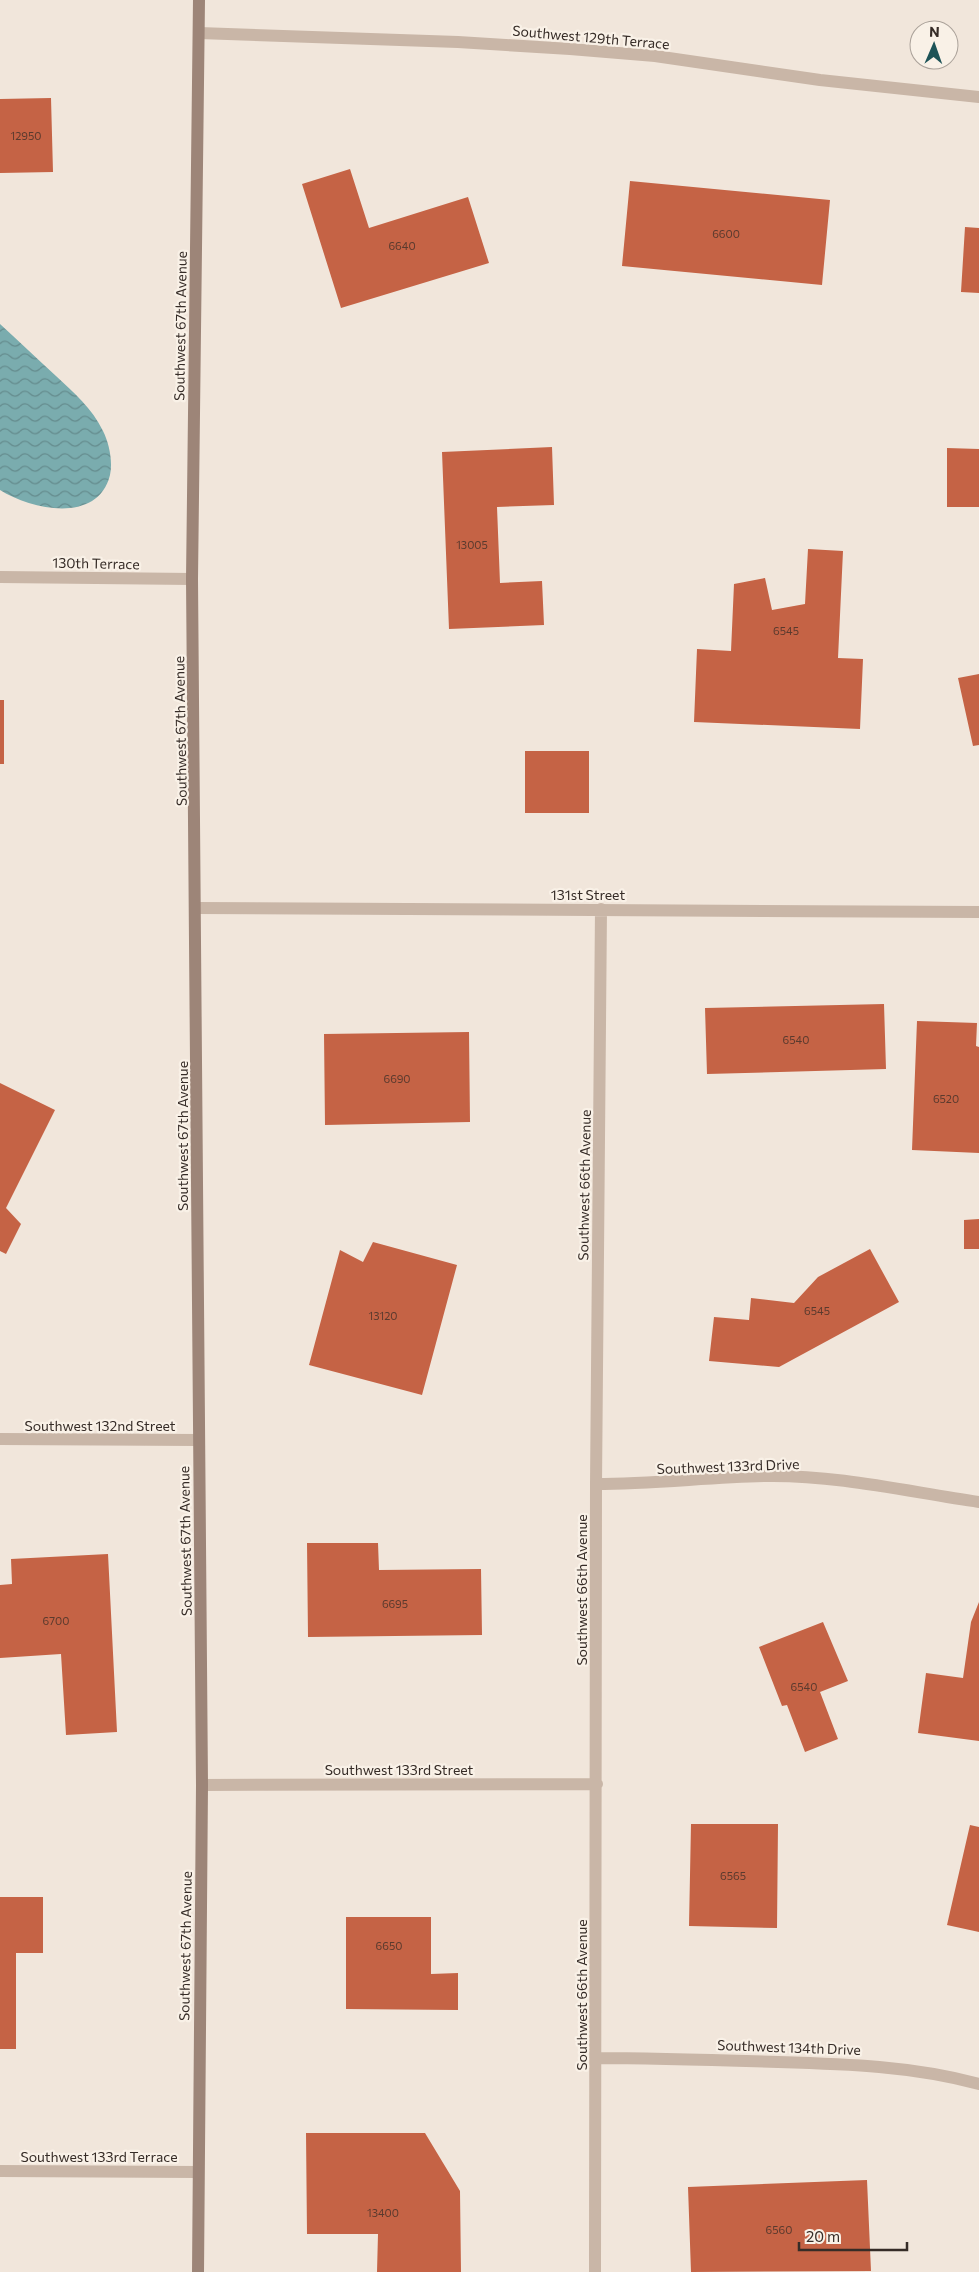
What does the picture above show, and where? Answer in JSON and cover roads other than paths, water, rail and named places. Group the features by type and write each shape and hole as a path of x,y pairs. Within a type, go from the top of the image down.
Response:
{"main road":[{"name":"Southwest 67th Avenue","path":"198,2272 202,1785 192,579 199,0"}],"street":[{"name":"Southwest 129th Terrace","path":"198,33 458,42 570,49 655,56 820,80 979,97"},
{"name":"130th Terrace","path":"0,577 192,579"},
{"name":"131st Street","path":"196,908 979,912"},
{"name":"Southwest 66th Avenue","path":"595,2272 596,1484 601,909"},
{"name":"Southwest 132nd Street","path":"0,1440 199,1440"},
{"name":"Southwest 133rd Drive","path":"596,1484 645,1484 768,1476 814,1478 979,1502"},
{"name":"Southwest 133rd Street","path":"202,1785 597,1784"},
{"name":"Southwest 134th Drive","path":"595,2058 696,2059 895,2067 955,2077 979,2084"},
{"name":"Southwest 133rd Terrace","path":"0,2171 198,2172"}],"water":[{"path":"0,324 82,401 99,423 107,441 111,464 110,475 103,491 92,501 78,507 46,507 29,503 0,490"}]}
